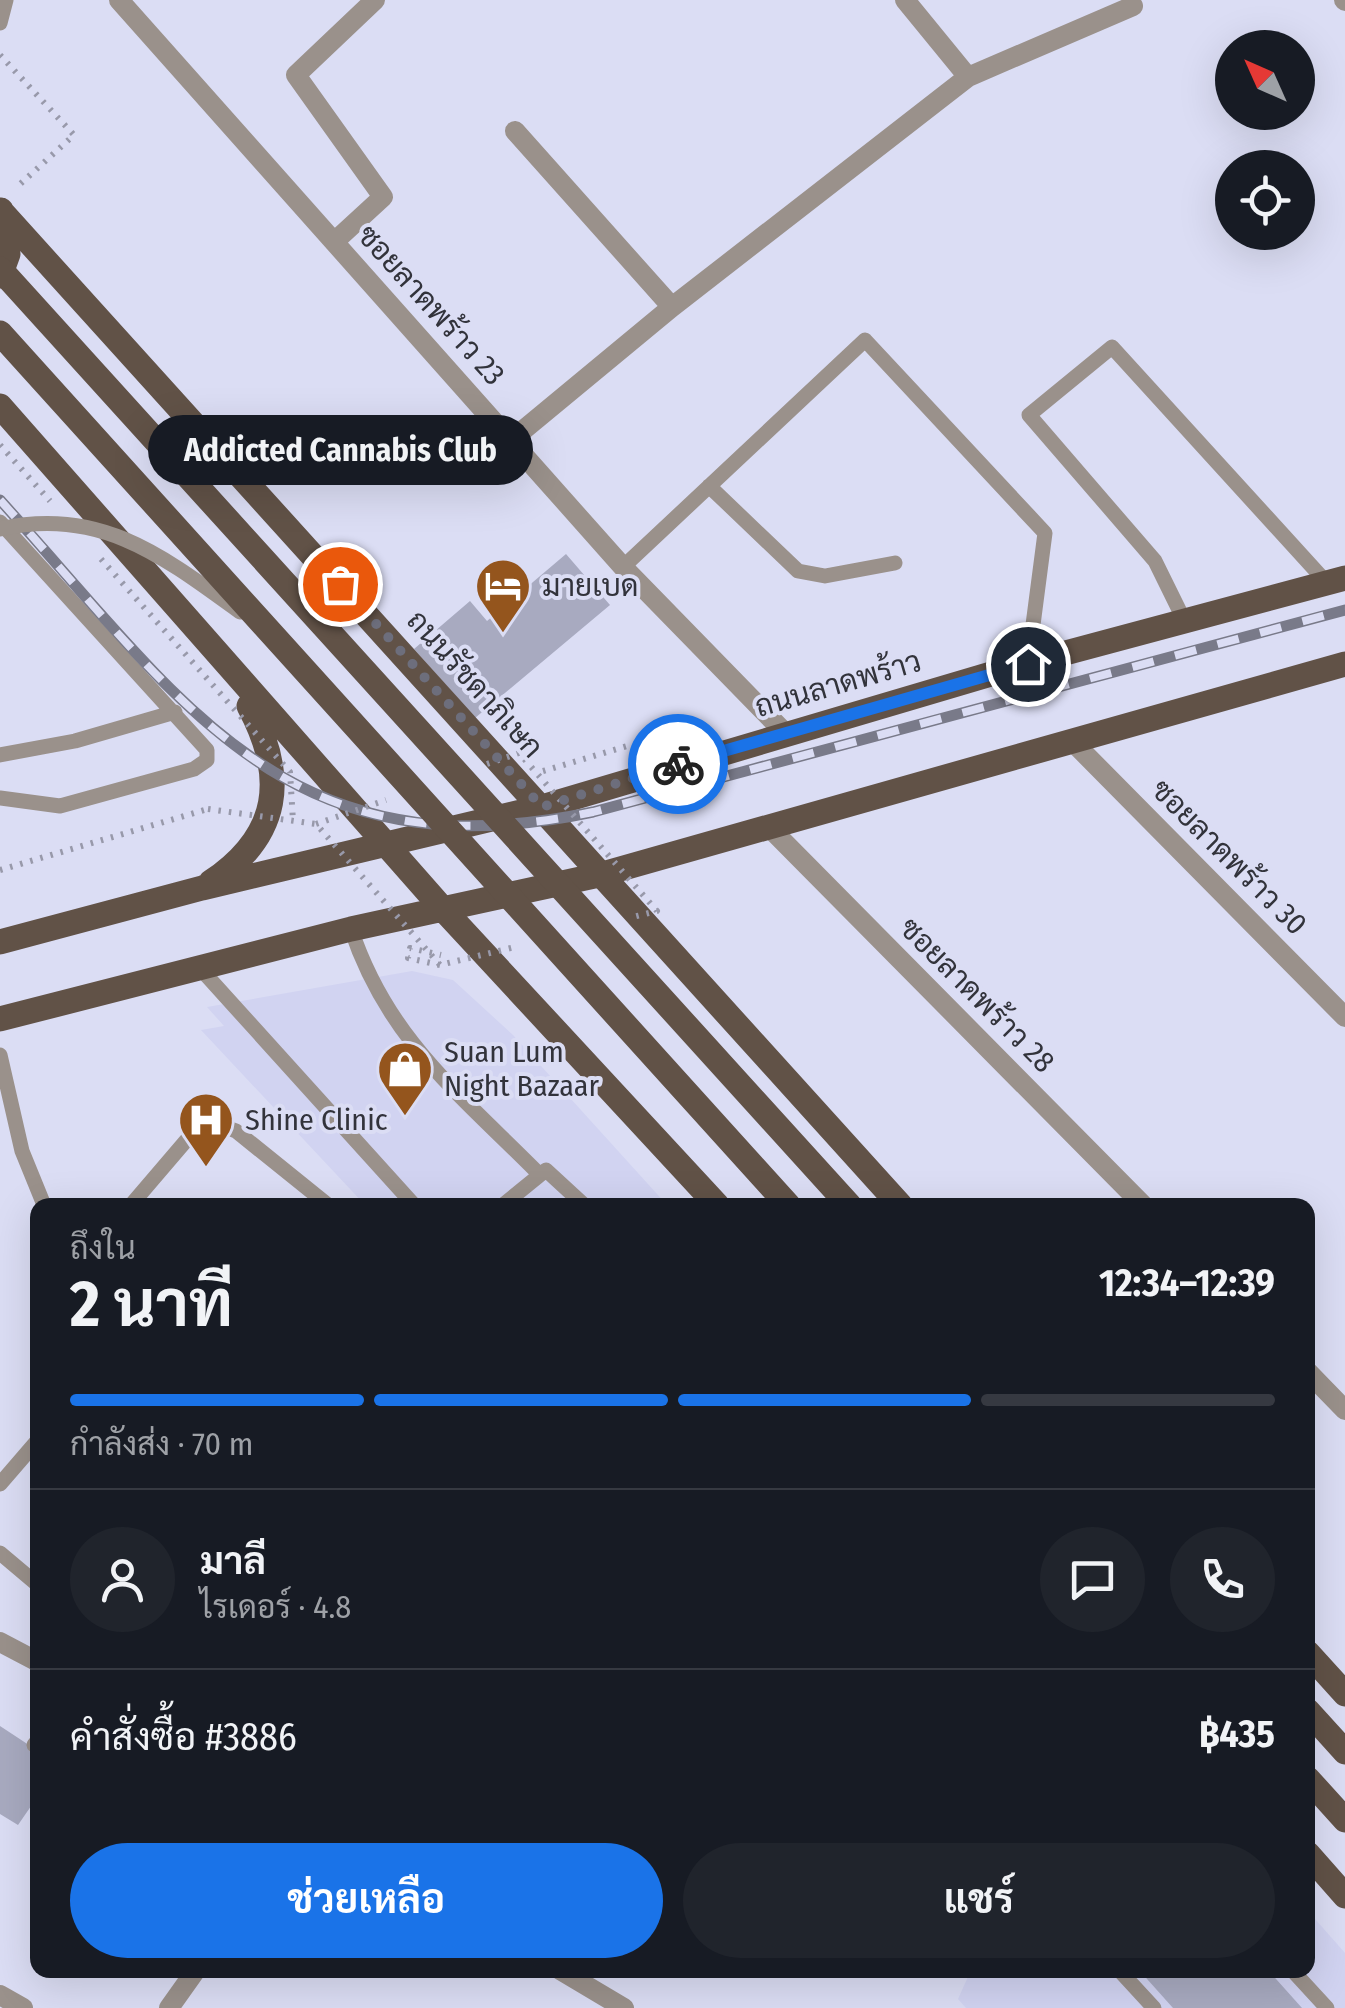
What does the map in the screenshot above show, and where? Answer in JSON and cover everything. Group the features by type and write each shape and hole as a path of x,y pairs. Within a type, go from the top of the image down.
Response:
{"main road":[{"path":"4,204 8,254 0,273 843,1198"},
{"name":"ถนนรัชดาภิเษก","path":"4,204 600,876 894,1198"},
{"path":"0,333 782,1198"},
{"path":"0,406 442,908 711,1198"},
{"name":"ถนนลาดพร้าว","path":"0,942 202,888 542,807 785,733 1336,581"},
{"path":"0,1019 351,929 600,876 1345,664"},
{"path":"202,888 232,868 256,840 271,800 274,765 270,751 230,670"},
{"path":"1315,1661 1345,1694"},
{"path":"1315,1719 1345,1752"},
{"path":"1315,1787 1345,1820"},
{"path":"1315,1862 1345,1896"}],"street":[{"name":"ซอยลาดพร้าว 23","path":"119,0 623,566 785,733"},
{"path":"334,242 382,197 296,75 375,0"},
{"path":"905,0 968,77"},
{"path":"510,440 968,77 1132,6"},
{"path":"515,131 672,308"},
{"name":"ซอยลาดพร้าว 30","path":"1071,740 1345,1016"},
{"name":"ซอยลาดพร้าว 28","path":"769,827 1136,1198"},
{"path":"1315,1379 1345,1410"},
{"path":"0,1642 30,1658"},
{"path":"170,2008 191,1978"},
{"path":"573,1978 624,2008"},
{"path":"0,1995 24,2008"}],"lane":[{"path":"0,23 6,0"},
{"path":"623,566 864,340 1045,533 1028,664"},
{"path":"1185,622 1155,560 1029,414 1112,346 1336,581"},
{"path":"709,486 798,571 824,576 896,564"},
{"path":"0,526 40,520 111,531 184,572 271,634"},
{"path":"0,526 207,750 207,760 194,769 60,806 0,798"},
{"path":"0,754 76,741 175,712"},
{"path":"351,929 364,969 406,1039 540,1175"},
{"path":"198,966 408,1198"},
{"path":"0,1055 22,1152 41,1198"},
{"path":"137,1198 190,1136 212,1122 236,1131 319,1198"},
{"path":"512,1198 551,1171 577,1198"},
{"path":"0,1484 30,1449"},
{"path":"0,1553 30,1578"},
{"path":"1126,1978 1154,2008"},
{"path":"1299,1978 1327,2008"}],"path":[{"path":"0,56 74,135 4,204"},
{"path":"0,445 53,505"},
{"path":"0,870 208,809 293,821 290,772 92,549"},
{"path":"537,772 642,742"},
{"path":"440,966 408,958 410,948 441,956"}],"shaded area":[{"name":"Suan Lum Night Bazaar","path":"412,971 453,980 513,1035 661,1198 358,1198 201,1030 224,1026 207,1007"},
{"path":"1315,1919 1345,1953 1345,2008 966,2008 958,1999 967,1978 1315,1978"}],"building":[{"name":"มายเบด","path":"566,554 610,605 475,718 414,649 470,601 487,621"},
{"path":"0,1726 30,1746 30,1808 18,1825 0,1814"},
{"path":"1146,1978 1275,1978 1302,2008 1173,2008"}],"railway":[{"path":"0,500 187,705 250,756 318,795 396,819 487,826 593,812 1345,610"}],"way so far":[{"path":"340,584 542,807 678,764"}],"place":[{"name":"Addicted Cannabis Club","path":"340,584"},
{"name":"มายเบด","path":"503,635"},
{"name":"Suan Lum Night Bazaar","path":"405,1118"},
{"name":"Shine Clinic","path":"206,1169"}],"route":[{"path":"678,764 1028,664"}]}
